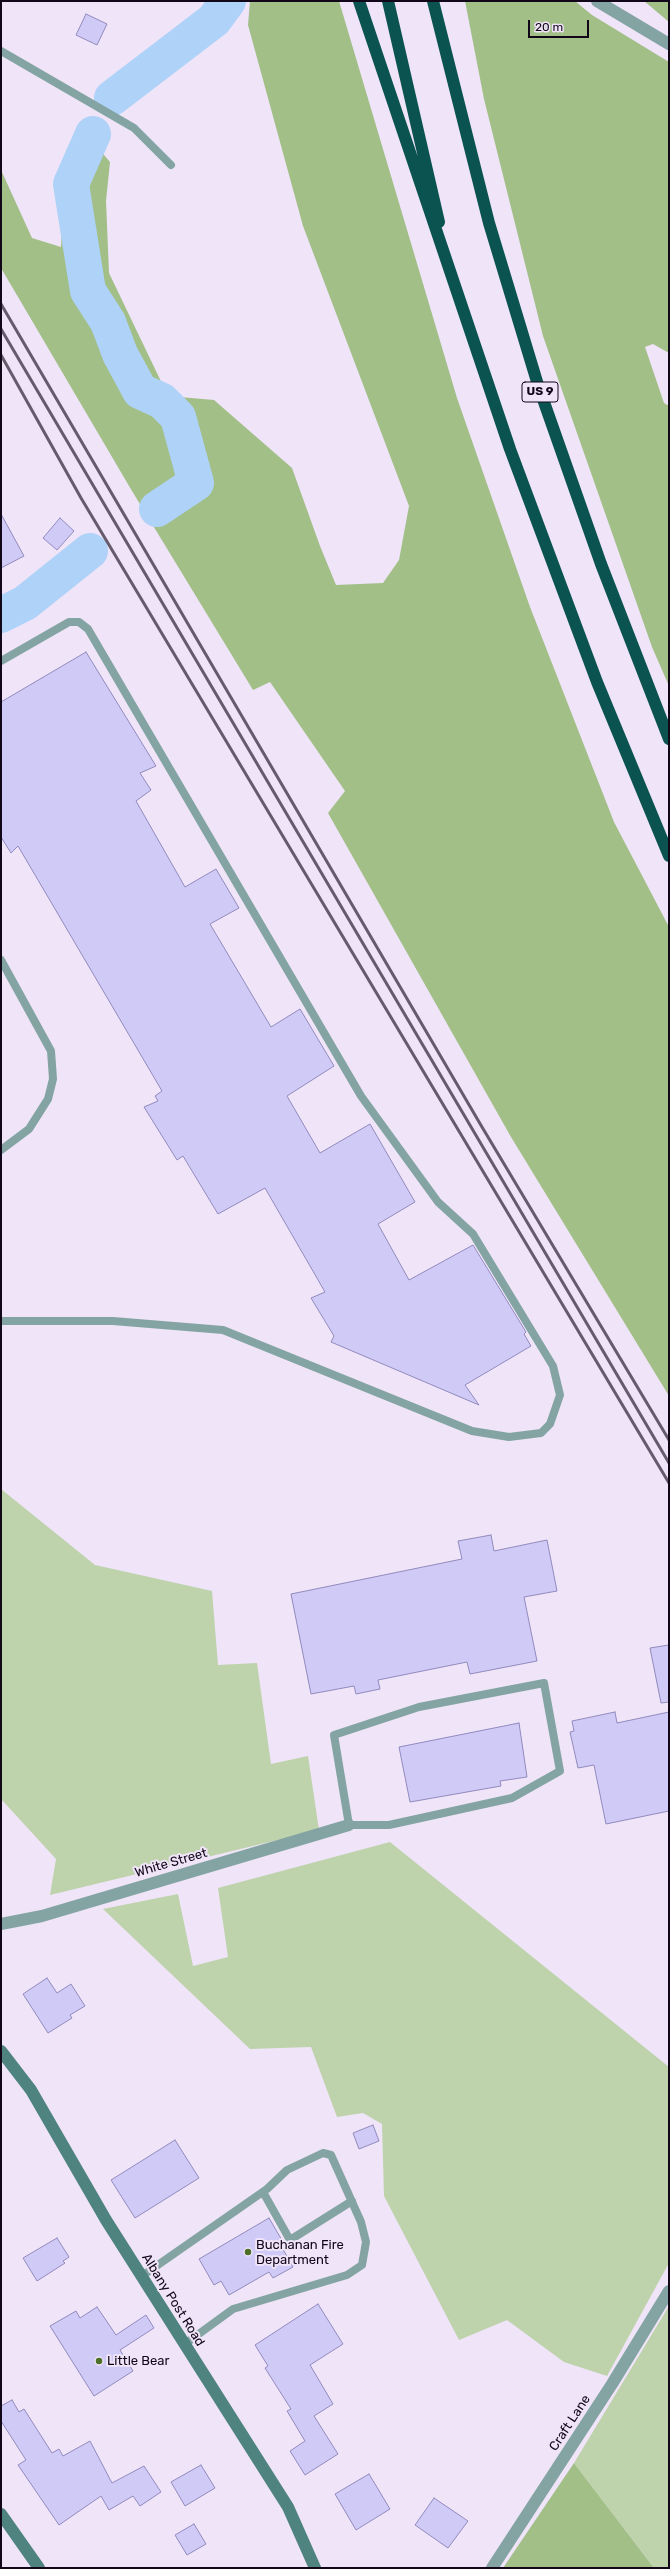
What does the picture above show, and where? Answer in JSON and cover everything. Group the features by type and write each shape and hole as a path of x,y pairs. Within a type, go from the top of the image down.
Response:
{"highway":[{"path":"359,1 454,288 510,449 591,668 669,856"},
{"path":"388,1 454,288"},
{"name":"US 9","path":"433,1 481,192 538,385 604,571 669,738"}],"main road":[{"name":"Albany Post Road","path":"1,2051 31,2090 106,2220 288,2507 315,2568"},
{"path":"1,2514 39,2568"}],"street":[{"path":"597,1 669,44"},
{"name":"White Street","path":"1,1924 42,1916 349,1825"},
{"name":"Craft Lane","path":"492,2568 612,2384 669,2291"}],"lane":[{"path":"1,51 134,128 170,165"},
{"path":"1,662 69,622 79,622 88,629 361,1096 438,1202 474,1234 553,1366 560,1396 550,1424 542,1433 509,1437 472,1431 223,1330 113,1320 1,1321"},
{"path":"1,960 51,1051 54,1079 48,1100 29,1129 1,1150"},
{"path":"544,1683 560,1771 512,1798 390,1825 349,1825 334,1735 419,1707 544,1683"},
{"path":"142,2276 263,2192 287,2170 323,2153 331,2155 361,2222 366,2242 362,2265 347,2275 295,2289 233,2309 184,2344"},
{"path":"263,2192 290,2240 352,2201"}],"green space":[{"path":"250,1 339,1 457,398 530,607 614,822 669,927 669,1396 511,1137 328,813 345,791 270,682 253,690 132,491 1,268 1,170 32,238 61,247 63,197 75,154 98,148 110,162 106,201 109,273 168,396 214,400 292,468 320,546 336,585 383,583 399,560 409,506 303,226 248,25"},
{"path":"465,1 575,1 592,15 669,62 669,353 653,344 645,347 664,403 669,406 669,686 652,647 543,336 484,99"},
{"path":"644,1 669,1 669,22"},
{"path":"1,1489 95,1565 212,1591 218,1665 257,1663 271,1764 308,1756 319,1830 50,1895 56,1859 1,1799"},
{"path":"390,1842 669,2067 669,2263 607,2376 564,2362 507,2320 459,2340 384,2196 382,2124 363,2113 337,2117 311,2047 250,2049 103,1909 178,1894 193,1966 228,1957 218,1888"},
{"path":"669,2306 669,2568 654,2568 574,2463"},
{"path":"574,2463 654,2568 503,2568"}],"building":[{"path":"86,14 107,24 97,45 76,35"},
{"path":"1,514 24,556 1,568"},
{"path":"60,518 74,531 57,550 43,538"},
{"path":"86,652 156,766 140,773 151,790 136,801 185,887 216,869 239,908 210,924 271,1027 300,1009 334,1066 287,1096 320,1153 370,1124 415,1202 378,1224 409,1280 473,1245 526,1332 524,1334 531,1346 465,1385 479,1405 331,1342 334,1336 311,1298 325,1292 265,1188 218,1214 183,1156 177,1160 144,1107 158,1101 155,1096 162,1091 18,846 11,853 1,837 1,702"},
{"path":"491,1535 494,1551 547,1540 557,1591 524,1597 537,1661 470,1674 467,1662 378,1680 380,1689 356,1694 354,1686 311,1694 291,1594 462,1559 458,1541"},
{"path":"669,1645 669,1702 661,1703 650,1648"},
{"path":"615,1712 617,1723 669,1712 669,1811 606,1824 594,1765 578,1768 570,1732 574,1731 572,1721"},
{"path":"519,1723 527,1777 500,1781 501,1786 410,1802 399,1747"},
{"path":"47,1978 57,1993 71,1984 85,2006 70,2015 72,2018 48,2033 23,1994"},
{"path":"373,2125 379,2141 359,2149 353,2133"},
{"path":"175,2140 199,2178 135,2218 111,2180"},
{"name":"Buchanan Fire Department","path":"269,2218 283,2242 280,2244 293,2267 273,2278 269,2272 229,2295 221,2281 214,2285 199,2259"},
{"path":"57,2238 69,2257 63,2261 65,2263 37,2281 23,2258"},
{"path":"318,2304 343,2344 310,2365 333,2404 314,2416 338,2454 305,2475 290,2451 305,2441 287,2411 291,2409 265,2368 268,2366 255,2345"},
{"name":"Little Bear","path":"97,2307 116,2335 146,2315 154,2328 120,2350 133,2371 94,2396 50,2326 76,2311 80,2318"},
{"path":"12,2400 19,2412 24,2409 52,2453 59,2449 63,2456 90,2441 112,2483 144,2466 161,2492 140,2506 133,2496 109,2510 101,2496 59,2525 18,2465 26,2460 1,2421 1,2406"},
{"path":"201,2465 215,2488 185,2506 171,2482"},
{"path":"369,2474 390,2509 356,2530 335,2494"},
{"path":"434,2498 468,2521 448,2548 415,2525"},
{"path":"194,2524 206,2544 187,2555 175,2535"}],"waterway":[{"path":"112,98 214,20 228,1"},
{"path":"93,134 71,184 88,291 108,322 120,354 140,391 162,401 178,417 196,483 157,509"},
{"path":"1,615 25,603 90,551"}],"railway":[{"path":"1,304 482,1127 669,1440"},
{"path":"1,329 669,1463"},
{"path":"1,355 81,498 669,1483"}],"place":[{"name":"Buchanan Fire Department","path":"248,2252"},
{"name":"Little Bear","path":"99,2361"}]}
